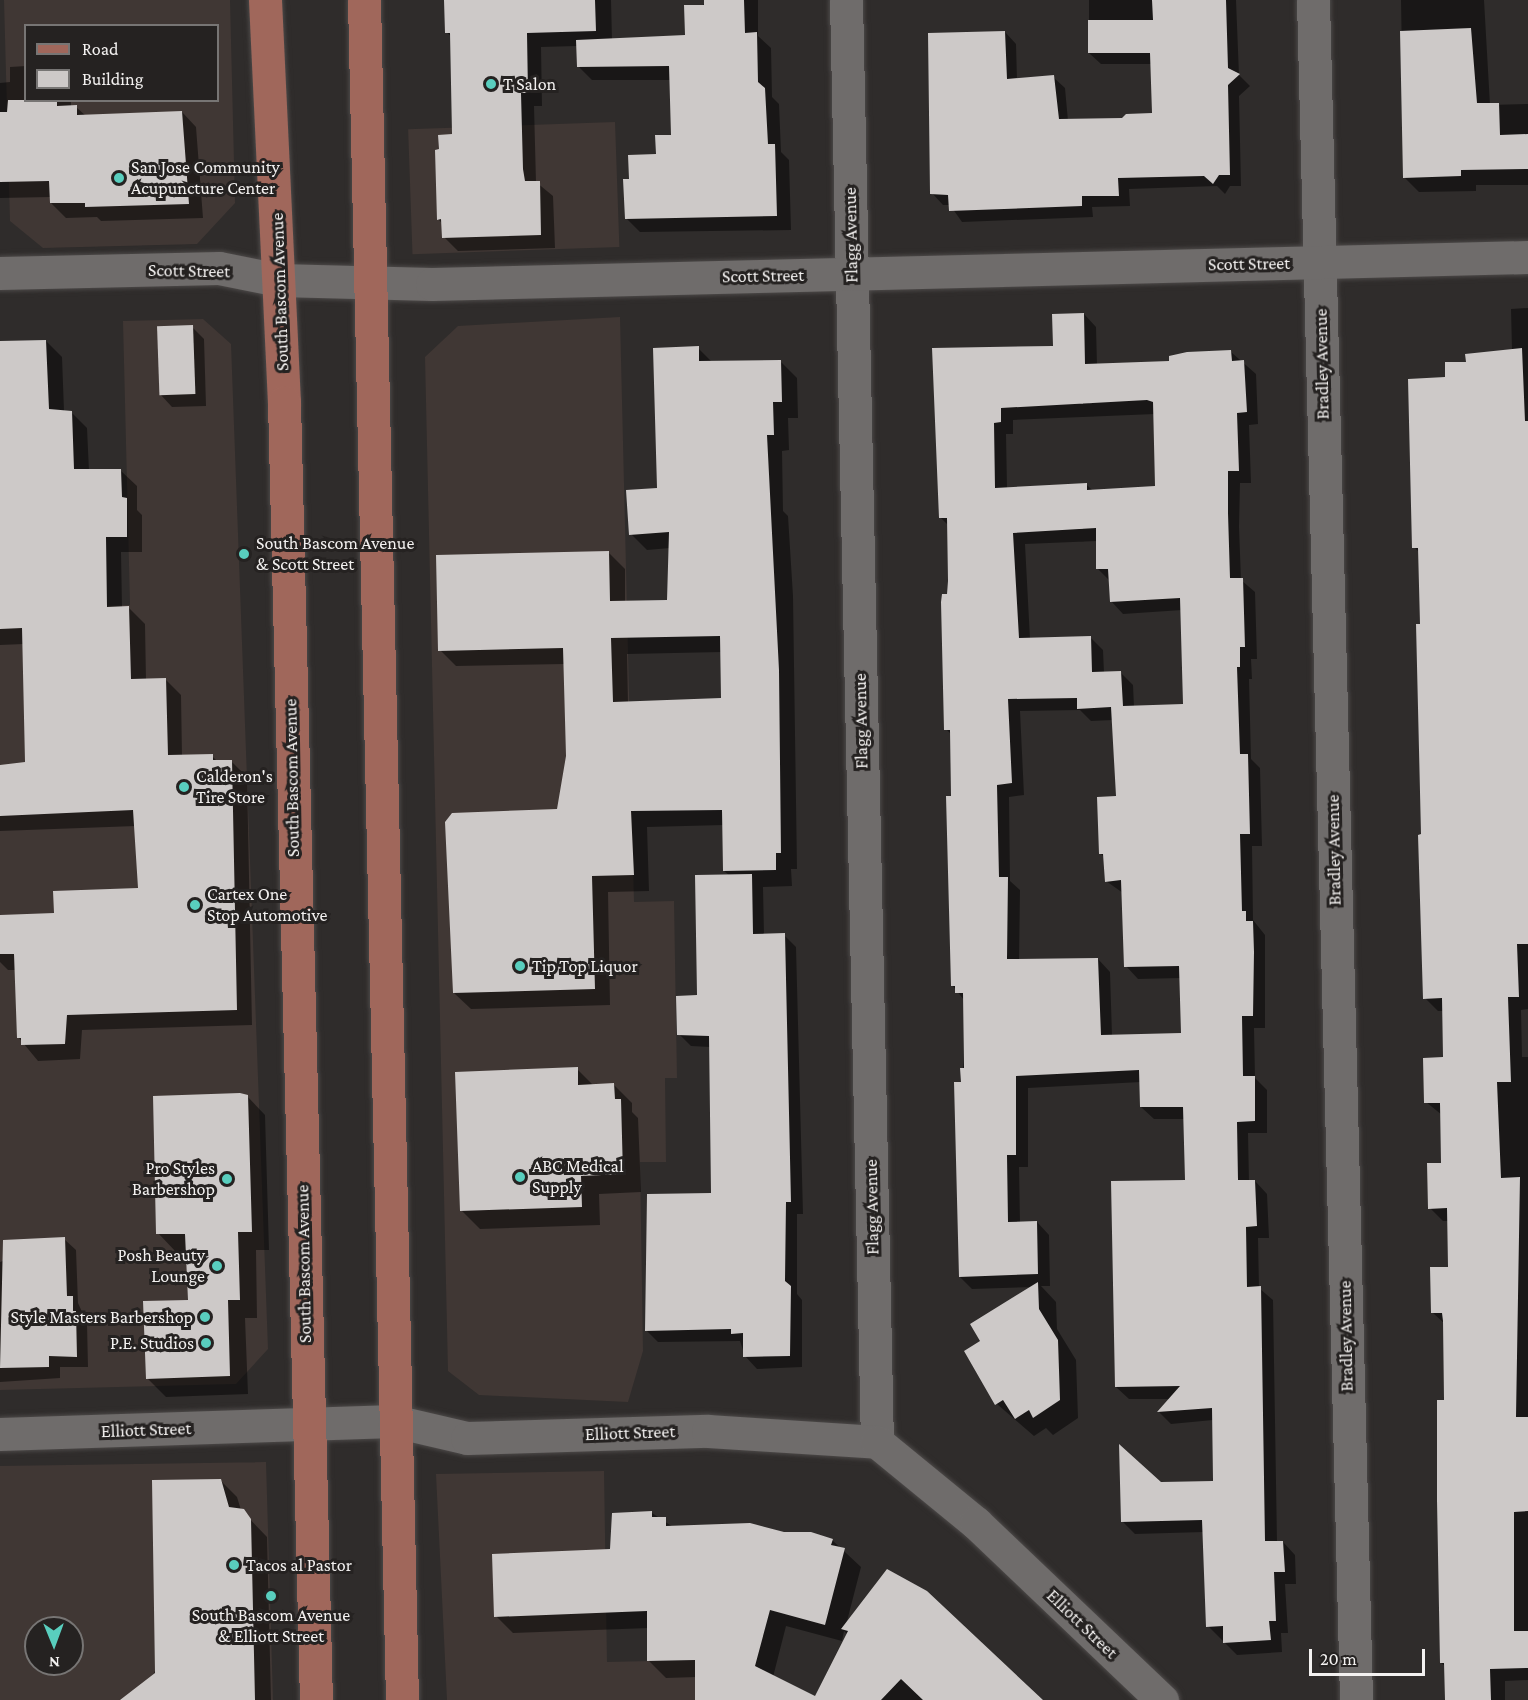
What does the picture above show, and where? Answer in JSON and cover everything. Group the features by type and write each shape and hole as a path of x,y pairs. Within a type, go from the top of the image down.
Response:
{"main road":[{"name":"South Bascom Avenue","path":"265,0 279,280 316,1700"},
{"path":"364,0 402,1700"}],"street":[{"name":"Flagg Avenue","path":"846,0 878,1442"},
{"name":"Bradley Avenue","path":"1313,0 1356,1700"},
{"name":"Scott Street","path":"0,273 219,268 279,280 371,280 432,284 1528,257"},
{"name":"Elliott Street","path":"0,1434 394,1421 467,1438 708,1431 878,1442 976,1523 1162,1700"}],"shaded area":[{"path":"4,0 230,0 235,203 197,244 43,248 10,221"},
{"path":"615,122 619,247 412,254 408,129"},
{"path":"620,317 634,902 674,901 677,1078 665,1078 666,1162 640,1162 643,1351 628,1402 479,1395 448,1371 425,357 458,326"},
{"path":"203,319 231,344 268,1349 236,1384 0,1390 0,609 130,605 123,321"},
{"path":"266,1462 273,1700 0,1700 0,1466"},
{"path":"604,1471 607,1662 695,1660 695,1700 447,1700 436,1474"}],"building":[{"path":"444,0 595,0 596,31 527,33 528,93 521,93 523,169 525,181 540,181 541,235 442,238 441,219 437,220 435,150 439,149 438,135 452,134 450,33 445,33"},
{"path":"704,0 744,0 745,33 757,32 758,82 765,88 768,144 775,144 777,216 625,219 623,179 629,179 628,155 656,154 655,135 671,135 669,66 577,67 576,40 685,35 684,5 704,5"},
{"path":"1152,0 1226,0 1228,68 1240,74 1228,85 1230,175 1219,175 1213,184 1204,176 1118,178 1119,196 1082,196 1082,206 949,211 948,195 930,194 928,33 1005,31 1007,79 1054,75 1059,119 1122,118 1126,114 1152,113 1150,53 1088,53 1088,20 1153,20"},
{"path":"1471,28 1477,103 1499,103 1500,135 1528,134 1528,169 1461,170 1461,176 1403,178 1400,31"},
{"path":"8,100 57,102 57,106 77,105 77,115 182,111 189,204 85,207 85,203 50,203 49,181 0,182 0,112 7,112"},
{"path":"1084,313 1085,364 1169,361 1169,356 1187,352 1231,350 1232,361 1244,360 1247,412 1237,413 1239,471 1228,471 1228,513 1230,578 1243,578 1245,647 1240,647 1240,667 1237,667 1240,754 1248,754 1250,834 1240,834 1242,911 1246,911 1246,921 1253,921 1254,952 1253,1016 1242,1016 1243,1076 1255,1076 1255,1121 1237,1122 1238,1180 1255,1180 1257,1226 1246,1227 1247,1287 1261,1286 1265,1541 1283,1541 1285,1572 1274,1572 1276,1621 1269,1621 1271,1640 1223,1643 1223,1626 1206,1627 1202,1520 1121,1522 1119,1444 1161,1482 1213,1481 1212,1408 1157,1412 1180,1386 1115,1387 1111,1181 1185,1180 1183,1107 1140,1107 1139,1070 1016,1076 1016,1155 1007,1155 1008,1222 1037,1221 1038,1274 959,1277 954,1082 961,1082 960,1068 964,1068 963,993 955,993 955,986 951,986 946,796 951,796 950,730 944,730 941,602 942,594 947,594 948,581 947,518 939,518 932,348 1053,346 1052,314","holes":["1147,400 1153,402 1155,486 1087,490 1087,483 995,488 994,423 1001,422 1001,408","1096,528 1096,569 1108,569 1110,602 1180,598 1183,704 1123,706 1121,671 1092,672 1091,636 1019,638 1013,533","1077,698 1077,709 1111,707 1116,796 1097,797 1099,854 1103,854 1105,882 1121,880 1124,967 1179,966 1181,1033 1101,1035 1098,958 1007,959 1008,877 999,877 997,785 1012,783 1008,699"]},
{"path":"193,325 195,394 159,395 157,326"},
{"path":"46,340 49,409 72,411 74,469 121,469 122,497 127,498 127,537 106,537 107,607 129,606 131,679 166,678 168,755 213,754 213,760 232,760 237,1010 67,1015 65,1044 21,1045 21,1038 17,1038 14,954 0,954 0,915 54,913 53,891 138,888 133,810 0,816 0,765 25,762 22,628 0,629 0,341"},
{"path":"699,346 699,361 781,360 782,402 773,402 774,435 767,435 779,670 781,853 776,853 776,870 723,871 722,810 631,811 634,875 592,876 595,989 453,993 445,822 452,813 557,809 566,756 563,648 438,651 436,555 609,551 610,601 667,600 669,532 629,535 626,490 657,488 653,348","holes":["720,636 721,698 613,702 611,638"]},
{"path":"1522,348 1525,421 1528,421 1528,944 1517,944 1519,997 1508,997 1511,1082 1497,1082 1501,1178 1520,1177 1516,1417 1528,1417 1528,1511 1514,1512 1514,1631 1528,1631 1528,1668 1490,1669 1491,1700 1445,1700 1444,1663 1440,1663 1437,1500 1437,1400 1444,1400 1443,1321 1442,1313 1431,1313 1430,1267 1448,1267 1447,1208 1428,1209 1427,1163 1441,1163 1440,1103 1424,1103 1423,1058 1443,1057 1442,998 1423,999 1418,835 1421,834 1416,624 1420,624 1418,548 1412,548 1408,379 1445,377 1445,362 1466,362 1465,354"},
{"path":"752,874 753,934 785,933 791,1202 786,1202 785,1281 791,1286 790,1356 743,1357 743,1333 731,1334 731,1329 645,1331 647,1194 711,1193 709,1036 677,1035 676,996 697,995 695,875"},
{"path":"578,1067 578,1085 614,1083 615,1099 621,1099 623,1174 581,1176 582,1207 460,1211 455,1072"},
{"path":"240,1093 248,1095 252,1232 238,1232 240,1300 228,1300 230,1376 146,1379 143,1301 188,1300 185,1234 156,1234 153,1096"},
{"path":"65,1237 67,1296 73,1296 73,1311 76,1311 77,1357 49,1356 49,1367 0,1368 3,1240"},
{"path":"1038,1282 1039,1309 1058,1340 1060,1400 1033,1418 1029,1410 1015,1419 1003,1400 995,1405 964,1351 980,1341 970,1324"},
{"path":"221,1479 229,1507 244,1509 251,1519 255,1700 120,1700 155,1673 152,1480"},
{"path":"652,1511 652,1517 666,1517 666,1526 750,1523 784,1532 811,1532 833,1539 831,1545 845,1548 825,1625 770,1610 755,1666 815,1696 848,1631 841,1629 887,1569 927,1591 1043,1700 923,1700 901,1679 881,1700 695,1700 695,1660 647,1661 647,1611 494,1617 492,1554 610,1549 612,1513"}],"place":[{"name":"T Salon","path":"491,84"},
{"name":"San Jose Community Acupuncture Center","path":"119,178"},
{"name":"South Bascom Avenue & Scott Street","path":"244,554"},
{"name":"Calderon's Tire Store","path":"184,787"},
{"name":"Cartex One Stop Automotive","path":"195,905"},
{"name":"Tip Top Liquor","path":"520,966"},
{"name":"ABC Medical Supply","path":"520,1177"},
{"name":"Pro Styles Barbershop","path":"227,1179"},
{"name":"Posh Beauty Lounge","path":"217,1266"},
{"name":"Style Masters Barbershop","path":"205,1317"},
{"name":"P.E. Studios","path":"206,1343"},
{"name":"Tacos al Pastor","path":"234,1565"},
{"name":"South Bascom Avenue & Elliott Street","path":"271,1596"}]}
